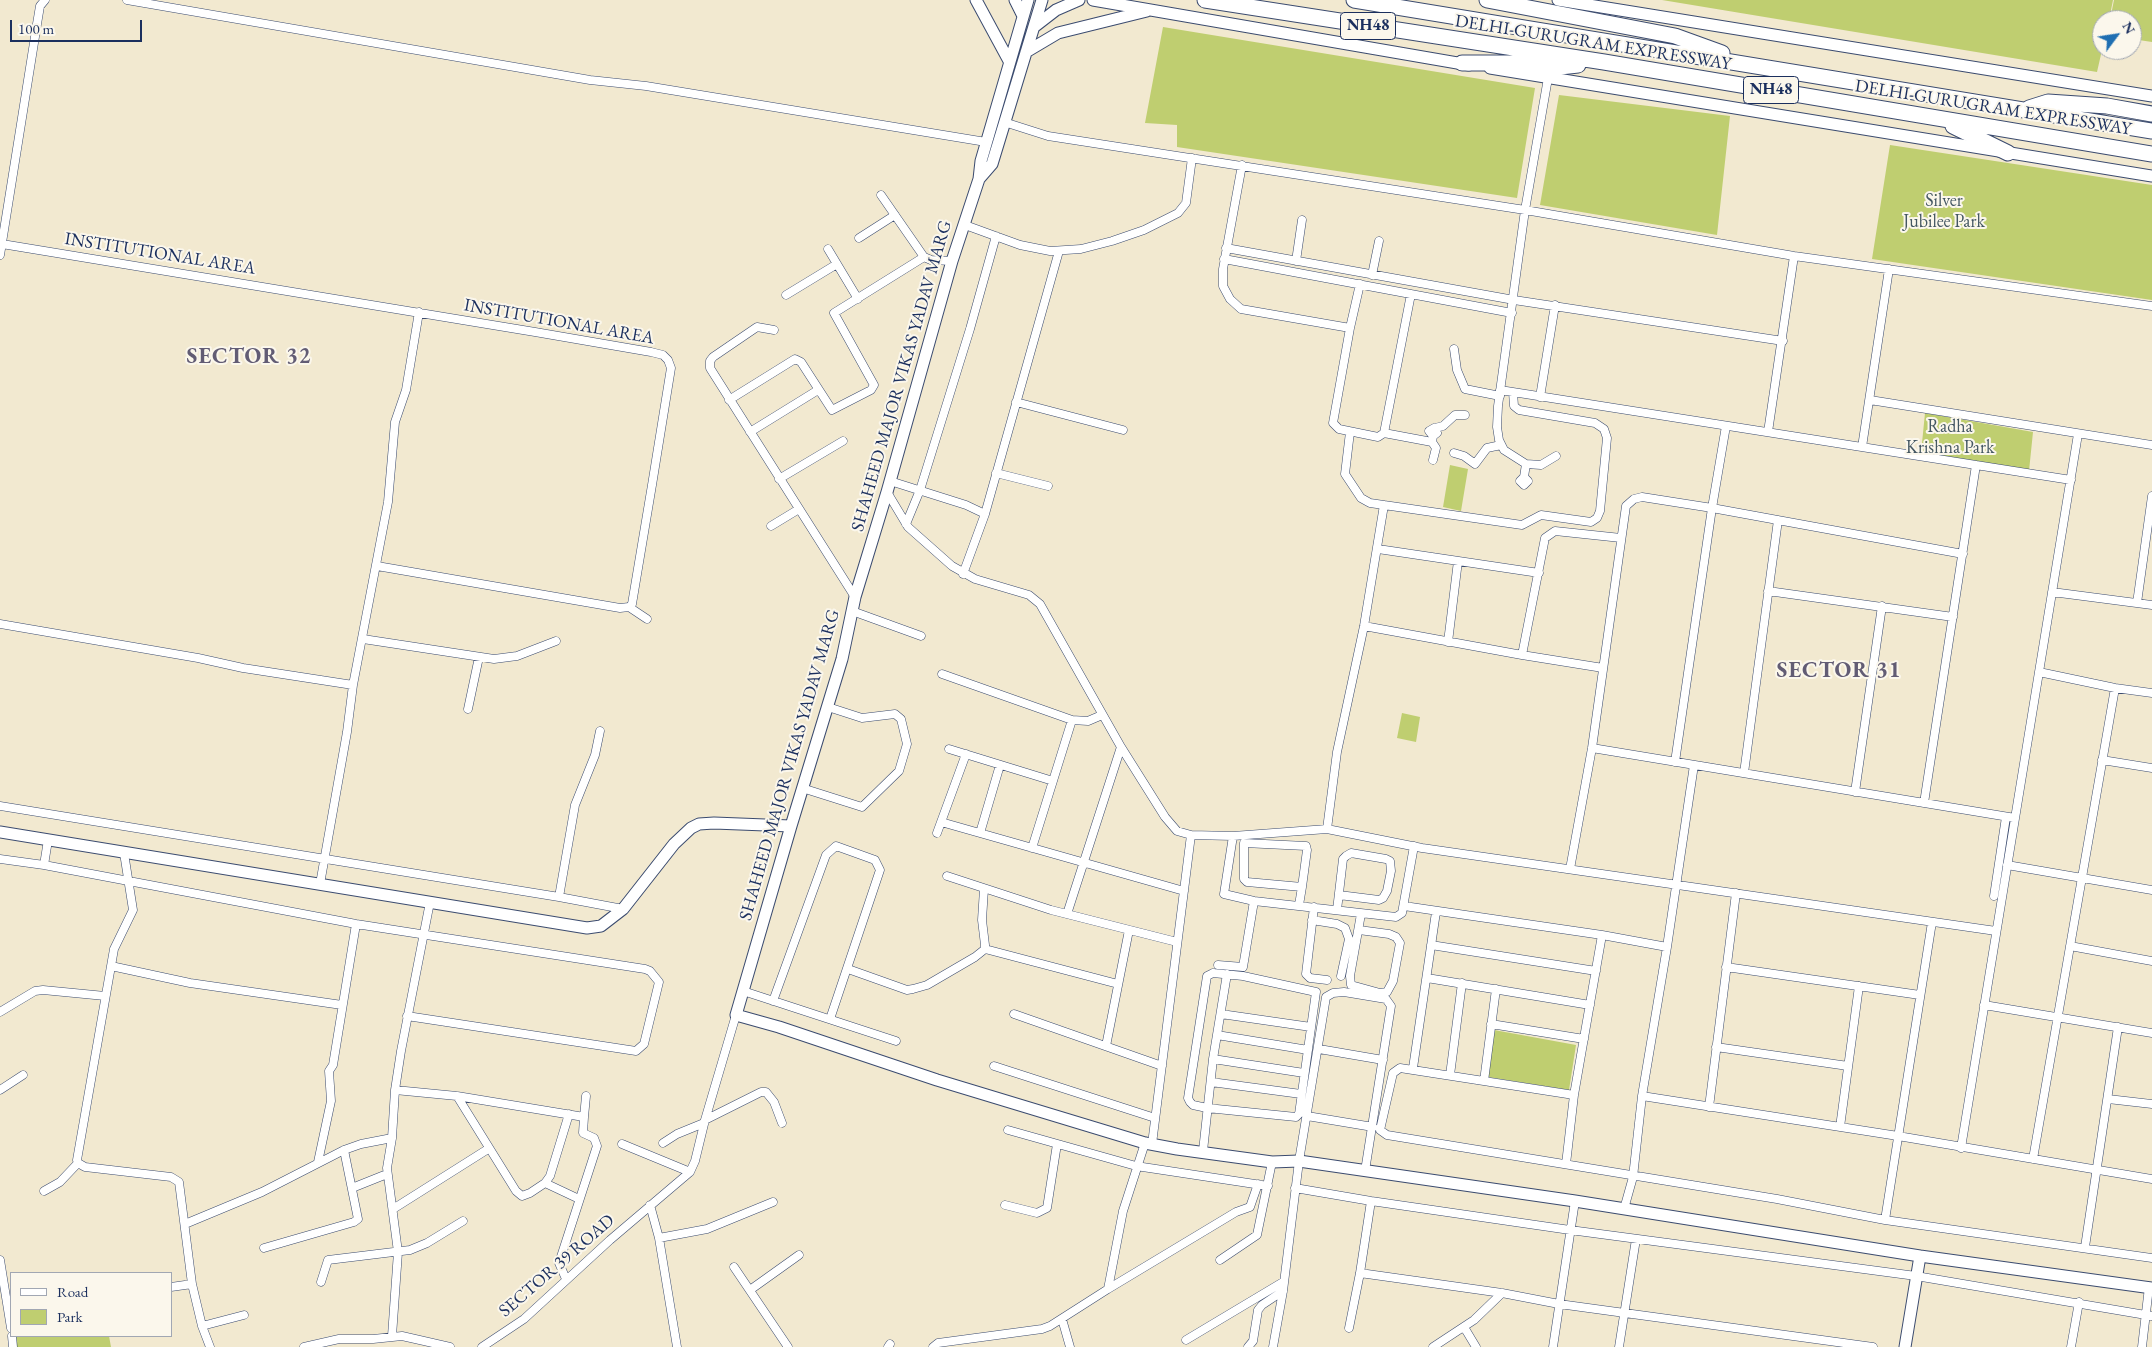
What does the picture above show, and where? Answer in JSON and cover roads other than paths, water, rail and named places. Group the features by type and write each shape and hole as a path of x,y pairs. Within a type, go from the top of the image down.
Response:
{"highway":[{"name":"DELHI-GURUGRAM EXPRESSWAY","path":"1205,0 1604,62 2152,154"},
{"name":"DELHI-GURUGRAM EXPRESSWAY","path":"1354,0 2152,131"},
{"path":"1487,0 1675,36 1757,66"},
{"path":"1462,63 1524,63 1560,66 1604,62"},
{"path":"2025,110 2048,102 2107,106 2152,114"},
{"path":"1938,118 2008,153"}],"street":[{"path":"127,0 404,46 590,80 646,86 986,142"},
{"path":"976,0 1009,61"},
{"path":"1015,0 1023,16"},
{"name":"SHAHEED MAJOR VIKAS YADAV MARG","path":"690,1172 695,1162 704,1122 790,826 842,659 855,597 889,486 952,261 979,180 986,142 1028,0"},
{"name":"SHAHEED MAJOR VIKAS YADAV MARG","path":"979,180 992,164 1042,0"},
{"path":"1034,26 1056,10 1079,0"},
{"path":"1093,0 1548,78 2152,176"},
{"path":"1558,0 2152,96"},
{"path":"0,255 41,2"},
{"path":"1026,52 1058,33 1151,10"},
{"path":"1548,78 1525,210 1497,427 1501,445 1510,454 1526,464 1541,465 1556,456"},
{"path":"1004,122 1048,136 1525,210 1794,256 2152,306"},
{"path":"965,225 1020,245 1059,251 1081,249 1112,242 1144,230 1178,213 1186,202 1192,158"},
{"path":"1242,165 1224,259 1223,286 1230,299 1241,309 1350,328"},
{"path":"881,195 924,256 931,260 952,261"},
{"path":"859,238 896,215"},
{"path":"1296,261 1302,220"},
{"path":"906,524 920,490 970,329 996,236"},
{"path":"1372,274 1379,241"},
{"name":"INSTITUTIONAL AREA","path":"2,244 419,312 663,355 668,360 670,368 632,604 629,607"},
{"path":"1226,248 1514,300 1783,341"},
{"path":"828,249 858,299"},
{"path":"963,574 985,514 1059,251"},
{"path":"729,400 795,359 801,362 832,410 873,388 872,382 834,316 835,311 858,299 924,256"},
{"path":"1768,432 1783,341 1794,256"},
{"path":"1224,259 1512,312"},
{"path":"786,295 837,264"},
{"path":"1862,447 1889,269"},
{"path":"1360,284 1333,417 1334,426 1350,432 1378,437 1384,433 1433,435 1455,415 1465,415"},
{"path":"1384,433 1411,294"},
{"path":"1540,397 1555,306"},
{"path":"320,884 347,732 353,685 377,566 389,494 395,422 406,390 419,312"},
{"path":"774,330 757,326 710,361 710,368 855,597"},
{"path":"1454,349 1457,370 1465,389 1500,393 1513,392 2070,480"},
{"path":"750,432 818,390"},
{"path":"1350,432 1344,469 1346,478 1365,501 1522,525 1541,515 1591,522 1597,518 1600,511 1607,438 1604,429 1595,424 1519,410 1514,406 1513,392"},
{"path":"1870,400 2152,445"},
{"path":"1016,402 1123,430"},
{"path":"1675,762 1712,508 1726,426"},
{"path":"1961,1148 2078,434"},
{"path":"1433,435 1436,448 1433,460"},
{"path":"779,479 843,441"},
{"path":"1454,453 1464,456 1475,464 1487,448 1501,445"},
{"path":"1524,477 1526,464"},
{"path":"1924,803 1976,465"},
{"path":"996,473 1048,486"},
{"path":"889,486 920,490 966,505 985,514"},
{"path":"889,486 906,524 952,566 963,574 1029,595 1040,604 1121,747 1171,825 1177,831 1191,835 1234,836 1327,829 1414,846 1996,931"},
{"path":"2137,602 2152,496"},
{"path":"1570,868 1592,748 1626,506 1634,499 1642,497 1712,508 1963,554"},
{"path":"1327,829 1338,752 1364,626 1384,505"},
{"path":"770,526 799,509"},
{"path":"1744,773 1778,520"},
{"path":"1522,655 1545,538 1554,531 1621,538"},
{"path":"1378,549 1539,573"},
{"path":"1448,642 1458,561"},
{"path":"377,566 611,606 629,607 647,619"},
{"path":"1768,592 1953,617"},
{"path":"2052,592 2152,604"},
{"path":"1855,792 1882,606"},
{"path":"852,611 921,636"},
{"path":"0,624 198,658 243,668 353,685"},
{"path":"1364,626 1603,668"},
{"path":"363,639 479,657 506,659 556,641"},
{"path":"468,709 479,657"},
{"path":"2039,672 2114,688 2152,693"},
{"path":"942,674 1072,720 1088,721 1102,715"},
{"path":"2033,1159 2114,688"},
{"path":"802,788 862,807 899,771 907,744 900,719 895,714 862,718 828,707"},
{"path":"1032,848 1072,720"},
{"path":"559,897 575,805 595,755 600,731"},
{"path":"1066,914 1121,747"},
{"path":"1592,748 2015,818"},
{"path":"949,749 1053,781"},
{"path":"937,833 966,754"},
{"path":"2102,760 2152,768"},
{"path":"980,833 1000,765"},
{"path":"1624,1209 1632,1177 1642,1096 1677,885 1694,765"},
{"path":"0,806 623,909"},
{"path":"1994,896 2006,817"},
{"path":"941,822 1184,891"},
{"path":"0,832 587,928 601,926 623,909 674,844 699,824 790,826"},
{"path":"1108,1289 1123,1211 1136,1166 1149,1143 1155,1118 1191,835"},
{"path":"1234,836 1224,894 1254,901 1396,917 1402,913 1404,906 1414,846"},
{"path":"44,865 48,840"},
{"path":"1299,905 1302,887 1306,846 1244,843 1244,879 1247,882 1302,887"},
{"path":"773,1000 826,855 836,846 875,860 880,870 830,1019"},
{"path":"78,1163 77,1156 111,966 117,942 133,910 124,853"},
{"path":"1337,910 1343,859 1346,856 1351,854 1386,858 1390,861 1391,871 1383,898 1379,900 1339,895"},
{"path":"0,859 44,865 130,883 356,924 424,933 644,969 650,971 659,982 644,1044 636,1051 407,1016"},
{"path":"2007,865 2152,890"},
{"path":"947,876 1066,914 1177,942"},
{"path":"984,889 982,920 985,949"},
{"path":"1709,1107 1736,892"},
{"path":"1218,965 1243,967 1254,901"},
{"path":"392,1336 398,1252 387,1174 392,1138 395,1090 407,1016 430,902"},
{"path":"1404,906 1602,935 1667,947"},
{"path":"1314,907 1306,974 1310,978 1327,980"},
{"path":"1413,1068 1436,912"},
{"path":"1359,930 1389,934 1396,937 1400,942 1393,981 1387,992 1380,993 1351,985 1350,976 1361,914"},
{"path":"1312,920 1337,924 1345,928 1349,939 1342,976"},
{"path":"1885,1220 1932,922"},
{"path":"318,1162 331,1101 330,1071 333,1065 356,924"},
{"path":"1106,1046 1128,930"},
{"path":"1566,1164 1574,1095 1602,935"},
{"path":"1431,945 1596,971"},
{"path":"2070,946 2152,961"},
{"path":"848,968 907,990 927,985 975,957 985,949"},
{"path":"985,949 1118,984"},
{"path":"111,966 190,982 342,1006"},
{"path":"1726,967 1920,995"},
{"path":"1213,973 1227,974 1316,992 1298,1114 1294,1118 1207,1108 1193,1105 1188,1098 1207,976 1213,973"},
{"path":"1203,1151 1207,1108 1227,974"},
{"path":"1427,978 1590,1004"},
{"path":"1450,1076 1462,984"},
{"path":"1840,1127 1858,986"},
{"path":"1484,1081 1496,988"},
{"path":"0,1012 35,991 43,990 105,996"},
{"path":"743,991 896,1041"},
{"path":"1273,1347 1299,1161 1319,1049 1326,997 1334,993 1356,994 1386,999 1391,1006 1365,1171"},
{"path":"1984,1005 2152,1033"},
{"path":"1014,1014 1162,1066"},
{"path":"1221,1014 1311,1026"},
{"path":"736,1015 788,1030 937,1080 1149,1143 1272,1162 1299,1161 1575,1201 1920,1256 2151,1288 2149,1315 2142,1347"},
{"path":"1490,1024 1584,1039"},
{"path":"2085,1247 2118,1027"},
{"path":"1217,1035 1308,1050"},
{"path":"1716,1047 1848,1066"},
{"path":"1319,1049 1383,1060"},
{"path":"1214,1059 1304,1073"},
{"path":"994,1066 1155,1118"},
{"path":"1574,1095 1450,1076 1413,1068 1400,1068 1393,1073 1380,1124 1383,1133 1632,1177 1777,1199 1885,1220 2152,1258"},
{"path":"0,1090 23,1075"},
{"path":"1211,1082 1300,1094"},
{"path":"395,1090 457,1096 584,1117"},
{"path":"662,1143 761,1092 766,1092 774,1102 782,1123"},
{"path":"457,1096 488,1148 516,1191 522,1196 545,1183 553,1167 569,1114"},
{"path":"566,1279 559,1263 597,1146 594,1138 583,1133 586,1096"},
{"path":"1642,1096 1898,1136 2152,1179"},
{"path":"2108,1099 2152,1104"},
{"path":"1307,1116 1373,1127"},
{"path":"1008,1130 1136,1166 1268,1186"},
{"path":"185,1224 262,1192 344,1150 360,1144 392,1138"},
{"path":"622,1144 690,1172 650,1205 659,1238 677,1347"},
{"path":"1005,1205 1037,1214 1047,1208 1057,1144"},
{"path":"393,1209 488,1148"},
{"path":"264,1248 354,1222 358,1219 344,1150"},
{"path":"1220,1260 1257,1235 1272,1162"},
{"path":"44,1190 60,1182 78,1163"},
{"path":"78,1163 85,1166 176,1179 181,1192 192,1284 202,1326 210,1347"},
{"path":"352,1188 387,1174"},
{"path":"545,1183 579,1199"},
{"path":"933,1347 938,1343 1042,1330 1236,1212 1250,1206 1258,1184"},
{"path":"1295,1188 1570,1230 1916,1276 2149,1315"},
{"path":"1349,1328 1371,1201"},
{"path":"1553,1347 1575,1201"},
{"path":"659,1238 707,1229 773,1202"},
{"name":"SECTOR 39 ROAD","path":"482,1347 524,1319 650,1205"},
{"path":"320,1282 328,1260 398,1252 419,1247 463,1221"},
{"path":"1619,1347 1636,1239"},
{"path":"750,1290 799,1255"},
{"path":"1905,1347 1920,1256"},
{"path":"0,1260 10,1310"},
{"path":"734,1267 788,1347"},
{"path":"1360,1273 1829,1344 1873,1347"},
{"path":"1186,1340 1283,1282"},
{"path":"172,1287 192,1284"},
{"path":"1252,1345 1258,1310 1282,1291"},
{"path":"1433,1347 1464,1327 1502,1293"},
{"path":"2071,1347 2079,1302"},
{"path":"202,1326 244,1315"},
{"path":"1062,1318 1070,1347"},
{"path":"1464,1327 1476,1347"},
{"path":"304,1347 339,1339 373,1339 392,1336 402,1336 450,1347"}],"district":[{"name":"SECTOR 32","path":"249,357"},
{"name":"SECTOR 31","path":"1839,671"}],"park label":[{"name":"Silver Jubilee Park","path":"1944,211"},
{"name":"Radha Krishna Park","path":"1950,437"}]}
